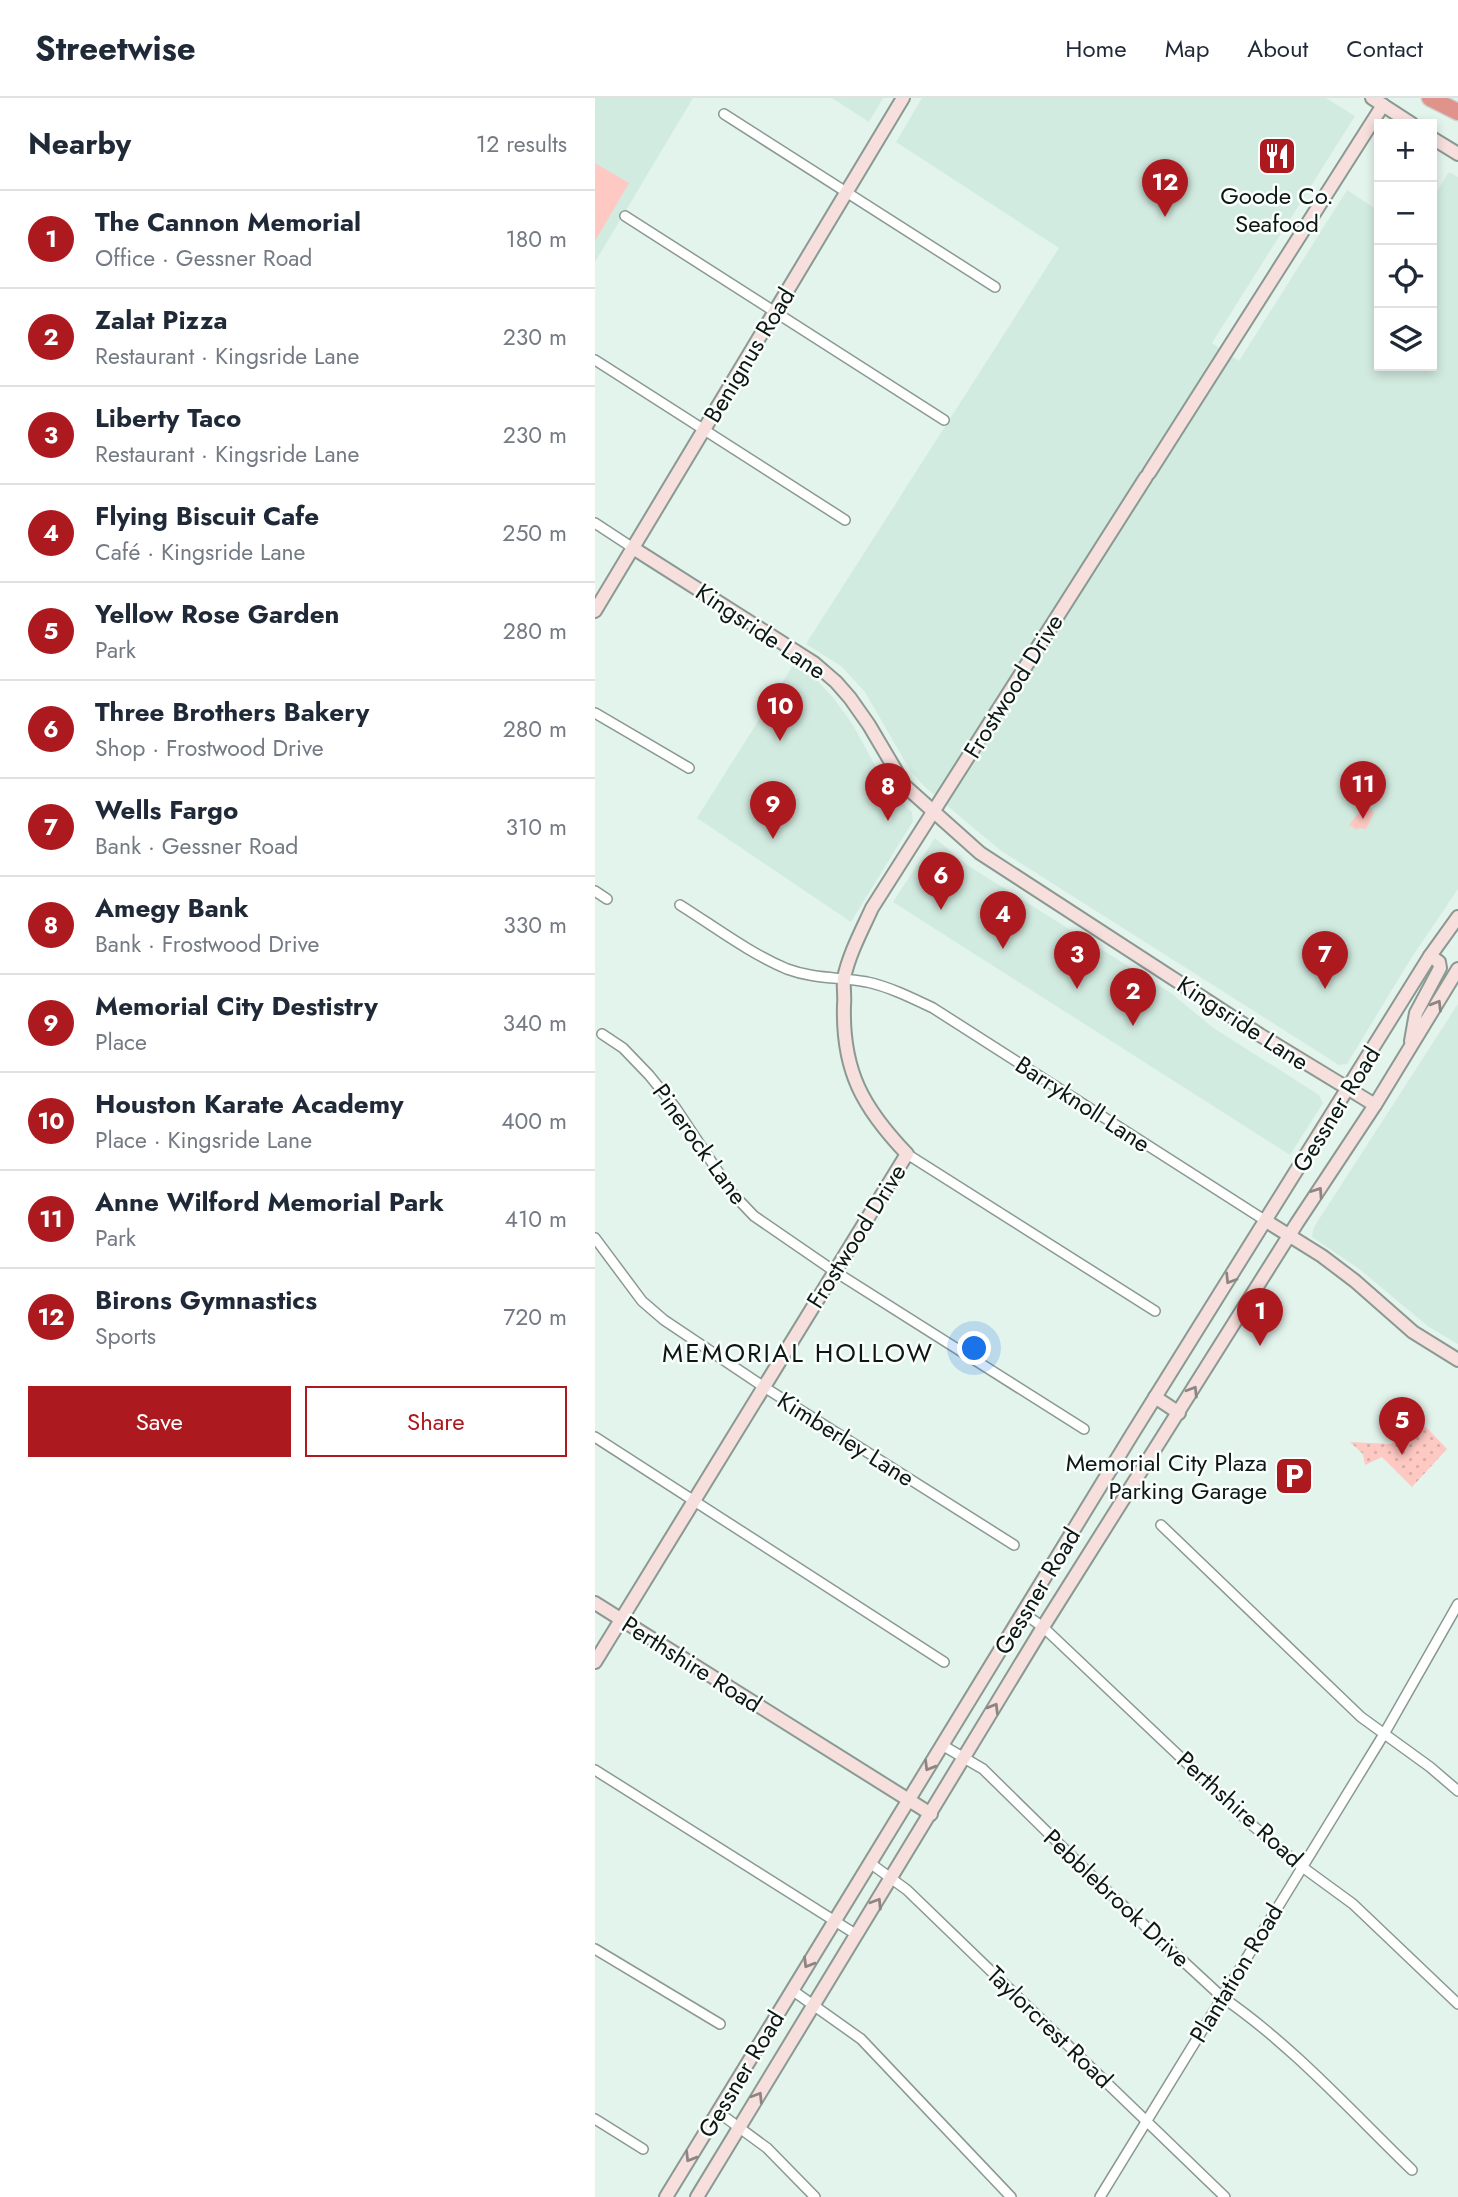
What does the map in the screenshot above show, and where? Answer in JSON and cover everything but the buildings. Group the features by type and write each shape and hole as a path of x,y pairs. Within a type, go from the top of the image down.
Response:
{"highway":[{"path":"1430,98 1458,112"}],"street":[{"name":"Benignus Road","path":"595,611 903,98"},
{"path":"1378,102 1404,119"},
{"name":"Frostwood Drive","path":"595,1662 907,1154 869,1111 857,1085 843,1031 844,980 853,951 872,908 1148,475 1378,102"},
{"path":"724,114 995,287"},
{"path":"1437,141 1458,154"},
{"path":"625,216 944,420"},
{"path":"595,360 845,520"},
{"name":"Kingsride Lane","path":"595,523 814,663 836,682 869,724 905,786 1003,869 1260,1035 1375,1105"},
{"path":"595,713 689,768"},
{"path":"595,891 607,899"},
{"name":"Barryknoll Lane","path":"680,905 754,952 788,969 816,977 867,982 933,1008 1341,1270 1413,1332 1458,1360"},
{"name":"Gessner Road","path":"666,2197 1155,1397 1430,956 1458,917"},
{"path":"1410,1048 1416,1013 1440,968 1439,961 1430,956"},
{"name":"Gessner Road","path":"697,2197 1044,1627 1458,970"},
{"name":"Pinerock Lane","path":"602,1034 623,1048 649,1075 675,1107 733,1194 754,1216 834,1271 1084,1429"},
{"path":"907,1154 1155,1311"},
{"name":"Kimberley Lane","path":"595,1238 642,1301 663,1320 1014,1545"},
{"path":"1155,1397 1179,1413"},
{"path":"595,1437 944,1662"},
{"path":"1161,1525 1361,1717 1458,1791"},
{"name":"Perthshire Road","path":"595,1603 931,1814"},
{"name":"Plantation Road","path":"1100,2197 1384,1734 1458,1604"},
{"name":"Perthshire Road","path":"1023,1613 1044,1627 1252,1825 1353,1905 1458,2004"},
{"name":"Pebblebrook Drive","path":"942,1745 983,1769 1104,1888 1221,1997 1301,2062 1412,2170"},
{"path":"595,1770 857,1935"},
{"name":"Taylorcrest Road","path":"870,1863 892,1878 1225,2197"},
{"path":"595,1949 720,2024"},
{"path":"792,1990 861,2039 1011,2197"},
{"path":"718,2112 767,2148 815,2197"},
{"path":"595,2119 643,2149"}],"shaded area":[{"path":"595,98 693,98 595,262"},
{"path":"832,98 883,98 869,122"},
{"path":"922,98 1326,98 1355,116 1212,343 1239,361 1347,190 1374,208 1374,371 1437,371 1437,191 1449,172 1458,177 1458,889 1410,960 1347,1064 1339,1065 1000,850 926,788 911,772 865,692 841,666 806,644 1059,248 896,142"},
{"path":"595,163 629,183 595,241"},
{"path":"794,664 815,678 835,700 853,725 889,791 912,812 913,821 851,922 697,818"},
{"path":"1363,807 1370,808 1374,813 1366,829 1357,830 1349,825"},
{"path":"935,838 967,865 1171,993 1212,1027 1319,1095 1323,1103 1290,1155 893,902"},
{"path":"1458,1004 1458,1344 1429,1327 1358,1268 1312,1237 1314,1227"},
{"path":"1424,1425 1447,1449 1412,1487 1382,1457 1365,1465 1363,1454 1350,1442 1391,1444 1398,1437 1415,1436"}],"place":[{"name":"Goode Co. Seafood","path":"1277,156"},
{"name":"Birons Gymnastics","path":"1165,217"},
{"name":"Houston Karate Academy","path":"780,741"},
{"name":"Anne Wilford Memorial Park","path":"1363,819"},
{"name":"Amegy Bank","path":"888,821"},
{"name":"Memorial City Destistry","path":"773,839"},
{"name":"Three Brothers Bakery","path":"941,910"},
{"name":"Flying Biscuit Cafe","path":"1003,949"},
{"name":"Liberty Taco","path":"1077,989"},
{"name":"Wells Fargo","path":"1325,989"},
{"name":"Zalat Pizza","path":"1133,1026"},
{"name":"The Cannon Memorial","path":"1260,1346"},
{"name":"Yellow Rose Garden","path":"1402,1455"},
{"name":"Memorial City Plaza Parking Garage","path":"1294,1476"}],"district":[{"name":"MEMORIAL HOLLOW","path":"798,1353"}]}
